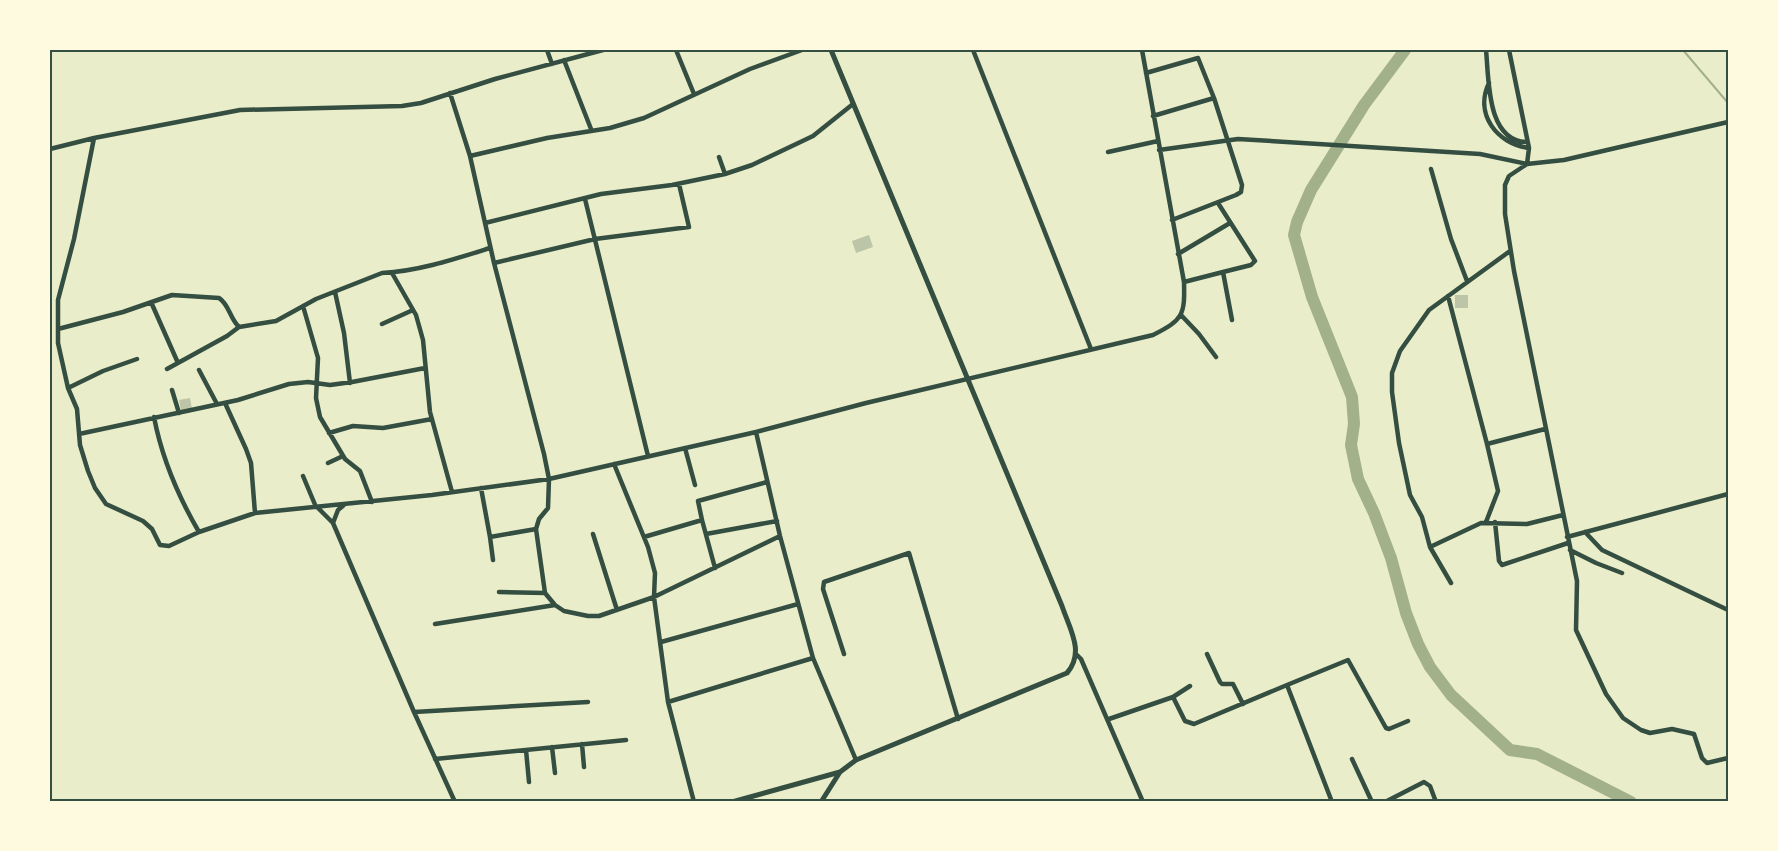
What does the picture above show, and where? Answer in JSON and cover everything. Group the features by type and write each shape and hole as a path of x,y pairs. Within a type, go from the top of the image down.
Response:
{"street":[{"path":"547,50 552,64"},
{"path":"50,149 94,138 240,110 402,106 421,103 603,50"},
{"path":"676,50 694,94"},
{"path":"470,156 591,129 609,128 644,118 750,69 802,50"},
{"path":"831,50 1062,606 1077,655 1109,719 1143,801"},
{"path":"973,50 1091,349"},
{"path":"94,138 74,239 58,300 58,343 68,388 77,409 79,434 88,471 95,488 106,504 143,521 152,529 162,546 168,546 199,532 255,513 372,502 549,479 756,432 968,378 1153,335 1168,327 1181,315 1184,307 1184,282 1142,50"},
{"path":"1486,50 1489,83 1484,104 1487,117 1492,127 1509,142 1516,146 1528,145"},
{"path":"1509,50 1528,145 1527,164"},
{"path":"1146,73 1198,58 1214,98 1243,189 1218,203 1172,220"},
{"path":"564,60 591,129"},
{"path":"450,93 470,156 490,248 549,479 548,508 539,519 536,529 545,593 555,605 564,611 599,616 654,597 780,536"},
{"path":"1153,116 1214,98"},
{"path":"485,224 614,192 679,184 725,174 752,165 813,136 853,104"},
{"path":"1159,150 1227,139 1480,154 1527,164 1564,160 1728,122"},
{"path":"1108,152 1158,141"},
{"path":"719,157 725,174"},
{"path":"1527,164 1509,177 1505,185 1504,214 1577,581 1576,630 1606,694 1623,718 1650,733 1672,729 1691,732 1694,734 1702,758 1707,763 1728,758"},
{"path":"1431,169 1467,281"},
{"path":"494,263 595,239 689,227 679,184"},
{"path":"585,199 648,456"},
{"path":"1184,282 1251,265 1255,262 1218,203"},
{"path":"1178,255 1230,224"},
{"path":"167,369 227,336 238,327 276,321 303,306 382,273 426,266 490,248"},
{"path":"1451,583 1410,495 1399,443 1392,392 1392,373 1394,363 1407,339 1429,310 1510,251"},
{"path":"1223,272 1232,320"},
{"path":"392,273 413,310 423,340 432,419 452,492"},
{"path":"335,292 344,333 350,383"},
{"path":"58,329 86,323 172,295 219,298 223,300 238,327"},
{"path":"1448,296 1498,491 1486,522"},
{"path":"50,303 58,300"},
{"path":"151,302 178,363"},
{"path":"303,306 318,358 317,407 343,456 360,471 372,502"},
{"path":"382,324 413,310"},
{"path":"1181,315 1216,357"},
{"path":"68,388 103,371 137,359"},
{"path":"79,434 225,403 289,384 350,383 425,368"},
{"path":"199,370 218,404"},
{"path":"172,390 179,413"},
{"path":"225,403 246,448 250,463 255,513"},
{"path":"154,417 171,477 199,532"},
{"path":"329,433 353,426 382,428 432,419"},
{"path":"1487,444 1545,429"},
{"path":"756,432 780,536 813,658 856,760"},
{"path":"685,448 695,485"},
{"path":"328,463 343,456"},
{"path":"614,464 644,537 655,573 654,597 668,702 694,801"},
{"path":"303,476 317,507 333,523 455,801"},
{"path":"716,568 698,501 767,482"},
{"path":"481,488 493,560"},
{"path":"1494,522 1499,561 1502,565 1585,532 1728,494"},
{"path":"333,523 338,510 345,504"},
{"path":"1432,545 1486,522 1527,524 1563,515"},
{"path":"644,537 702,520"},
{"path":"706,534 777,521"},
{"path":"490,537 536,529"},
{"path":"1585,532 1602,550 1728,610"},
{"path":"593,534 616,610"},
{"path":"1570,550 1622,573"},
{"path":"844,654 823,590 824,582 909,553 958,718"},
{"path":"499,592 545,593"},
{"path":"661,642 798,604"},
{"path":"435,624 555,605"},
{"path":"1207,654 1220,682 1233,684 1243,704"},
{"path":"732,801 840,772 856,760 1067,673 1074,665 1077,655"},
{"path":"668,702 813,658"},
{"path":"1173,697 1185,721 1194,724 1348,660 1386,728 1408,722"},
{"path":"1287,685 1332,801"},
{"path":"1109,719 1173,697 1190,686"},
{"path":"414,711 588,702"},
{"path":"435,759 626,740"},
{"path":"582,744 584,766"},
{"path":"552,747 555,774"},
{"path":"526,750 529,782"},
{"path":"1352,759 1372,801"},
{"path":"821,801 840,772"},
{"path":"821,778 829,789"},
{"path":"1385,801 1424,782 1430,786 1436,801"}],"building":[{"path":"869,235 873,247 856,253 852,241"},
{"path":"1455,295 1468,295 1468,308 1455,308"},
{"path":"190,398 192,409 181,410 179,400"}],"waterway":[{"path":"1405,50 1364,105 1311,190 1294,235 1312,297 1352,397 1354,424 1351,445 1358,479 1391,558 1406,613 1418,644 1430,667 1451,695 1510,750 1537,754 1631,802"},
{"path":"1683,50 1728,103"}]}
